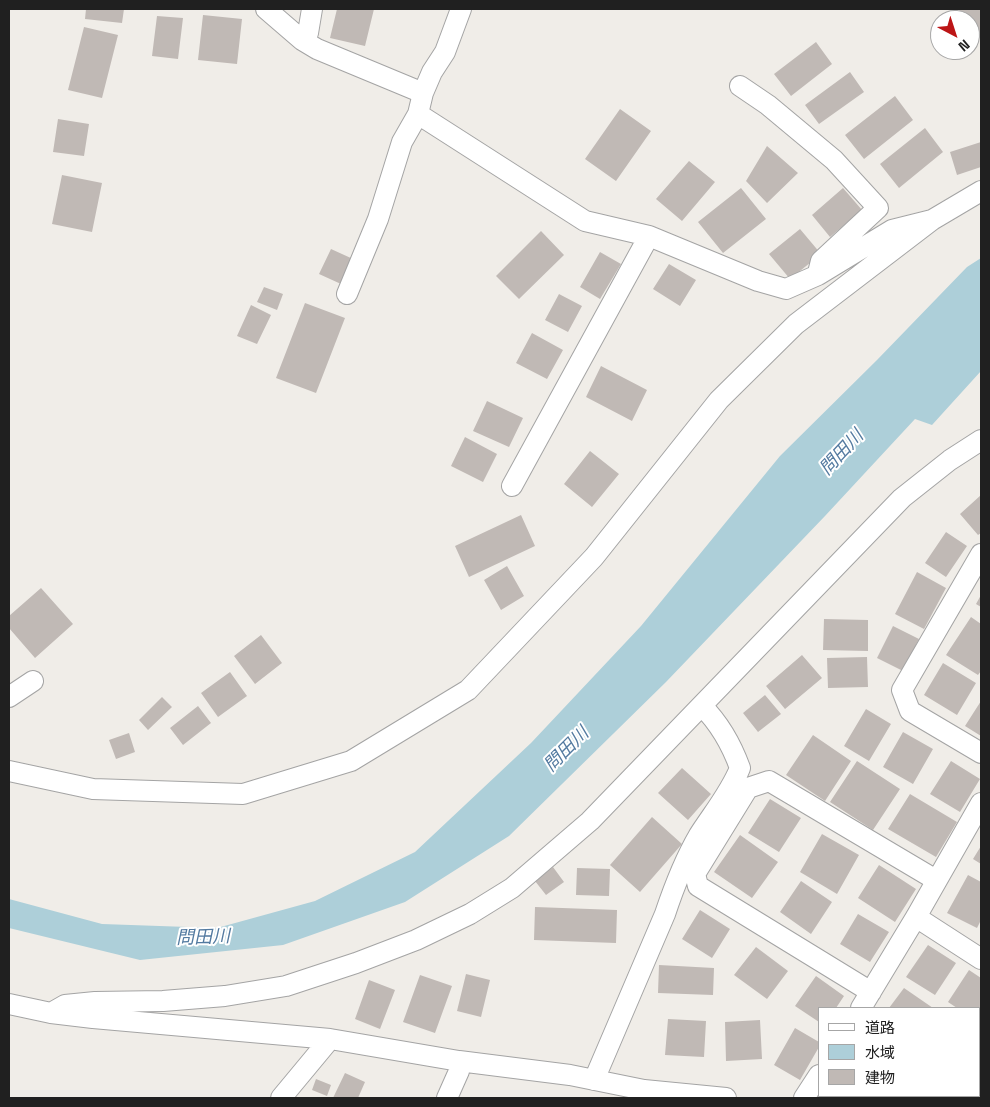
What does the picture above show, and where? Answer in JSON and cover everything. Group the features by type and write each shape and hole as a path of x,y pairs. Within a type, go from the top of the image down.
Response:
{"street":[{"path":"266,9 302,40 317,49 423,93"},
{"path":"302,40 308,33 312,9"},
{"path":"348,294 378,219 402,142 418,114 423,93 432,72 445,52 461,9"},
{"path":"740,86 768,105 834,160 878,208 820,260 818,275"},
{"path":"418,114 585,221 649,236 758,281 786,289 818,275 892,230 932,220"},
{"path":"9,771 93,789 243,794 351,761 468,690 594,557 719,400 796,324 932,220 981,191"},
{"path":"512,486 649,236"},
{"path":"51,1013 65,1005 225,996 286,986 356,963 416,940 470,914 512,888 590,822 902,498 950,460 981,440"},
{"path":"981,554 902,690 910,711 981,754"},
{"path":"9,697 34,681"},
{"path":"602,1087 673,889 698,836 735,780 740,768 734,752 710,714 702,706"},
{"path":"936,880 768,781 748,788 695,874 698,886 866,1000 916,918 981,803"},
{"path":"916,918 981,959"},
{"path":"9,1004 51,1013 330,1040 459,1061 570,1075 602,1087 726,1098"},
{"path":"281,1098 330,1040"},
{"path":"447,1098 459,1071 459,1061"},
{"path":"804,1098 818,1077"},
{"path":"938,1098 960,1097"}],"water":[{"name":"問田川","path":"981,258 981,371 932,425 915,419 666,682 509,836 405,902 283,945 140,960 9,928 9,899 102,924 217,928 315,901 415,852 531,743 641,626 780,456 967,267"}],"building":[{"path":"86,9 124,9 122,23 85,19"},
{"path":"337,9 374,9 365,46 330,38"},
{"path":"981,9 980,33 980,10 959,10"},
{"path":"203,15 242,19 237,64 198,60"},
{"path":"157,16 183,18 178,59 152,56"},
{"path":"84,27 118,35 102,98 68,90"},
{"path":"816,42 832,64 791,96 774,74"},
{"path":"850,72 864,92 819,124 805,105"},
{"path":"895,96 913,120 864,159 845,135"},
{"path":"620,109 651,131 616,181 585,159"},
{"path":"58,119 89,124 84,156 53,152"},
{"path":"925,128 943,152 899,188 880,164"},
{"path":"981,142 981,167 957,175 950,152"},
{"path":"767,146 798,173 767,203 746,181"},
{"path":"689,161 715,182 682,221 656,199"},
{"path":"62,175 102,183 92,232 52,224"},
{"path":"741,188 766,219 723,253 698,222"},
{"path":"843,188 862,210 830,237 812,215"},
{"path":"800,229 821,254 790,279 769,254"},
{"path":"541,231 564,255 519,299 496,276"},
{"path":"331,249 353,259 341,284 319,274"},
{"path":"600,252 621,264 600,299 580,287"},
{"path":"669,264 696,280 680,306 653,289"},
{"path":"264,287 283,294 277,310 257,302"},
{"path":"559,294 582,306 568,332 545,320"},
{"path":"305,303 345,318 316,393 276,378"},
{"path":"251,305 271,315 257,344 237,336"},
{"path":"532,333 563,350 547,379 516,363"},
{"path":"601,366 647,390 632,421 586,397"},
{"path":"487,401 523,418 509,447 473,431"},
{"path":"465,437 497,454 483,482 451,466"},
{"path":"590,451 619,474 592,507 564,484"},
{"path":"981,495 981,533 978,535 960,514"},
{"path":"521,515 535,546 469,577 455,546"},
{"path":"946,532 967,546 946,577 925,563"},
{"path":"507,566 524,596 501,610 484,580"},
{"path":"917,572 946,588 924,629 895,614"},
{"path":"41,588 73,624 35,658 9,628 9,616"},
{"path":"981,595 981,607 976,604"},
{"path":"971,617 981,624 981,671 978,675 946,655"},
{"path":"824,619 868,620 868,651 823,650"},
{"path":"893,626 919,639 903,671 877,658"},
{"path":"261,635 282,663 255,684 234,656"},
{"path":"802,655 822,678 785,709 766,686"},
{"path":"867,657 868,687 828,688 827,658"},
{"path":"943,663 976,683 957,715 924,695"},
{"path":"230,672 247,696 218,717 201,693"},
{"path":"765,695 781,714 758,732 743,713"},
{"path":"162,697 172,707 148,730 139,720"},
{"path":"981,701 981,736 965,726"},
{"path":"198,706 211,723 183,745 170,728"},
{"path":"866,709 891,724 869,761 844,746"},
{"path":"903,732 933,749 913,784 883,767"},
{"path":"129,733 135,752 116,759 109,740"},
{"path":"813,735 851,761 825,801 786,775"},
{"path":"857,761 900,789 873,830 830,802"},
{"path":"951,761 980,779 960,812 930,794"},
{"path":"682,768 711,794 688,820 658,793"},
{"path":"910,794 957,822 936,857 888,829"},
{"path":"770,799 801,818 779,852 748,833"},
{"path":"652,817 682,844 640,892 610,865"},
{"path":"822,834 859,855 837,894 800,872"},
{"path":"740,835 778,862 752,898 714,872"},
{"path":"981,846 981,864 973,859"},
{"path":"879,865 916,889 895,922 858,898"},
{"path":"553,867 564,882 546,895 535,881"},
{"path":"577,868 610,869 609,896 576,895"},
{"path":"968,875 981,882 981,920 977,928 947,913"},
{"path":"801,881 832,902 811,934 780,912"},
{"path":"535,907 617,910 616,943 534,940"},
{"path":"700,910 730,929 712,958 682,939"},
{"path":"858,914 889,932 870,962 840,944"},
{"path":"928,945 956,963 935,995 906,977"},
{"path":"756,947 788,971 767,999 734,975"},
{"path":"659,965 714,968 713,995 658,993"},
{"path":"969,970 981,978 980,1016 980,1007 956,1007 948,1002"},
{"path":"466,974 490,980 481,1017 457,1011"},
{"path":"420,975 452,986 435,1033 403,1022"},
{"path":"816,976 844,996 837,1007 818,1007 818,1021 795,1006"},
{"path":"369,980 395,990 380,1029 355,1019"},
{"path":"904,988 932,1007 890,1007"},
{"path":"668,1019 706,1021 704,1057 665,1055"},
{"path":"760,1020 762,1059 726,1061 725,1022"},
{"path":"795,1028 818,1041 818,1049 800,1080 774,1065"},
{"path":"345,1073 365,1082 358,1098 333,1098"},
{"path":"316,1079 331,1085 327,1096 312,1090"}]}
